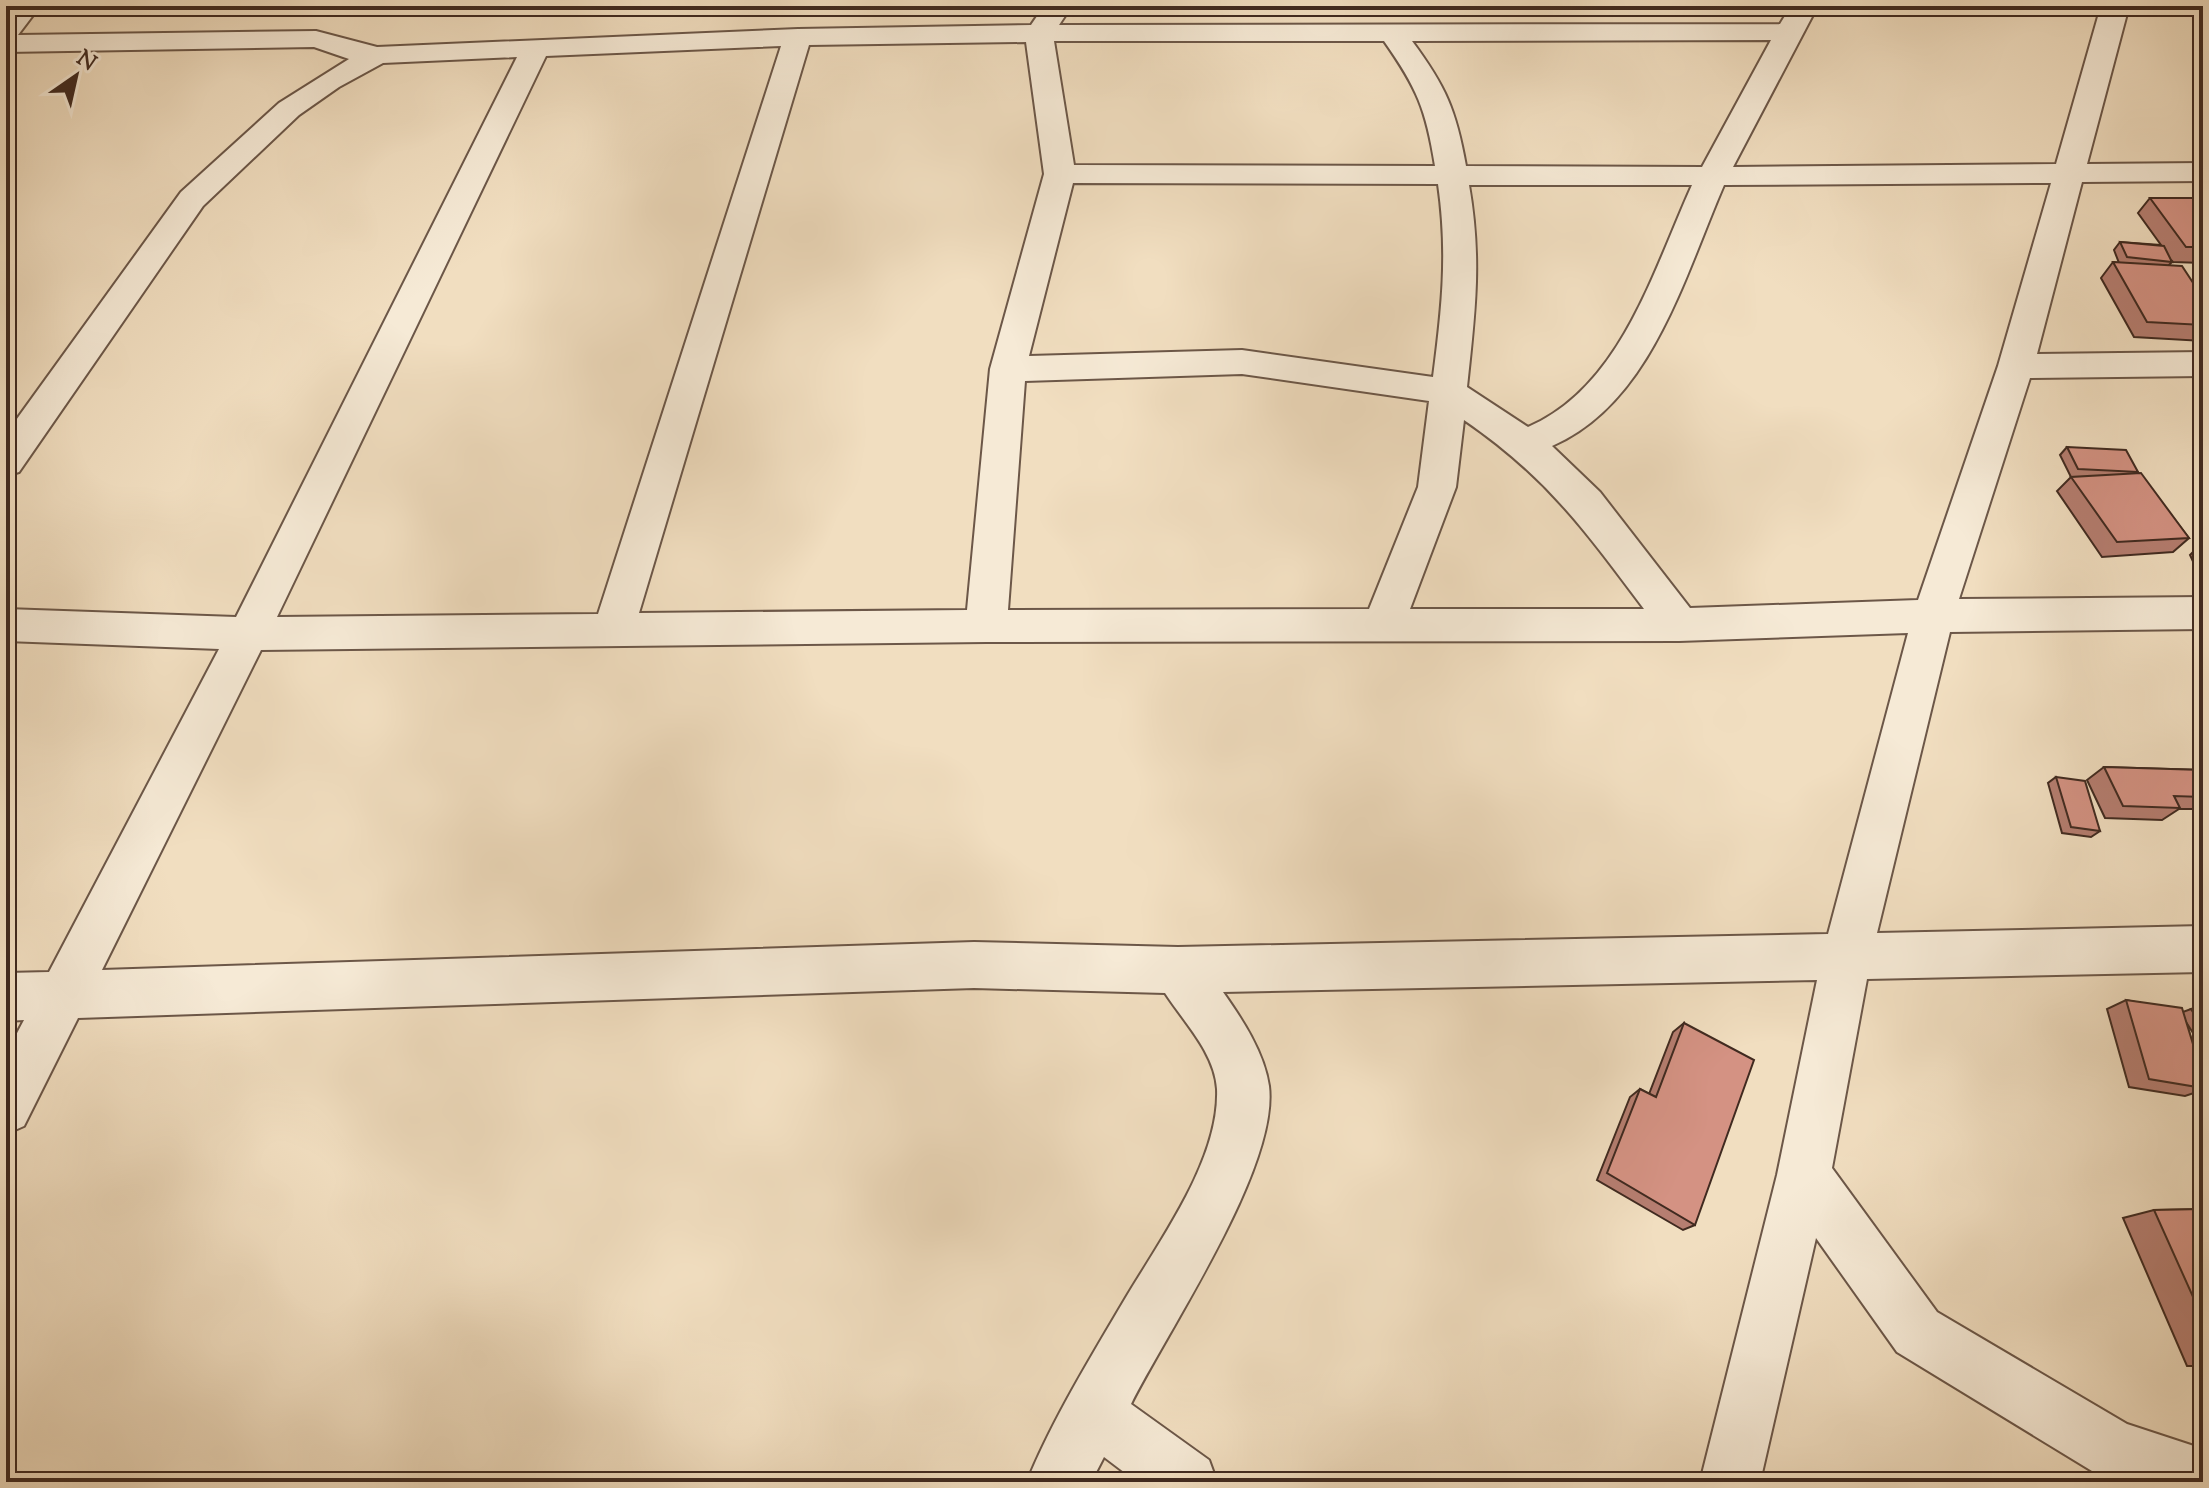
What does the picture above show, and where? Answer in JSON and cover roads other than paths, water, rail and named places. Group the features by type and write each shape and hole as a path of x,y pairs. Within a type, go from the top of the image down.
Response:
{"street":[{"path":"6,32 26,6"},
{"path":"1730,1482 1804,1175 1847,955 1933,616 2016,366 2115,6"},
{"path":"6,44 316,39 355,52 377,55 798,37 1048,20 1393,34 1797,19"},
{"path":"1525,443 1567,425 1594,402 1637,344 1712,176 1797,19"},
{"path":"986,626 1008,369 1060,174 1048,20"},
{"path":"1383,625 1437,487 1462,282 1461,232 1442,115 1425,78 1393,34"},
{"path":"613,630 798,37"},
{"path":"6,1108 248,634 535,49"},
{"path":"6,462 192,199 289,109 329,81 377,55"},
{"path":"1060,174 1712,176 2203,172"},
{"path":"1008,369 1242,362 1447,391 1525,443 1586,502 1679,625"},
{"path":"2016,366 2203,364"},
{"path":"6,625 248,634 986,626 1679,625 1933,616 2203,613"},
{"path":"6,997 61,998 646,974 974,965 1178,970 2203,949"},
{"path":"1057,1482 1202,1218 1231,1153 1244,1099 1237,1066 1178,970"},
{"path":"1804,1175 1917,1332 2113,1450 2203,1479"},
{"path":"1096,1414 1187,1482"}]}
